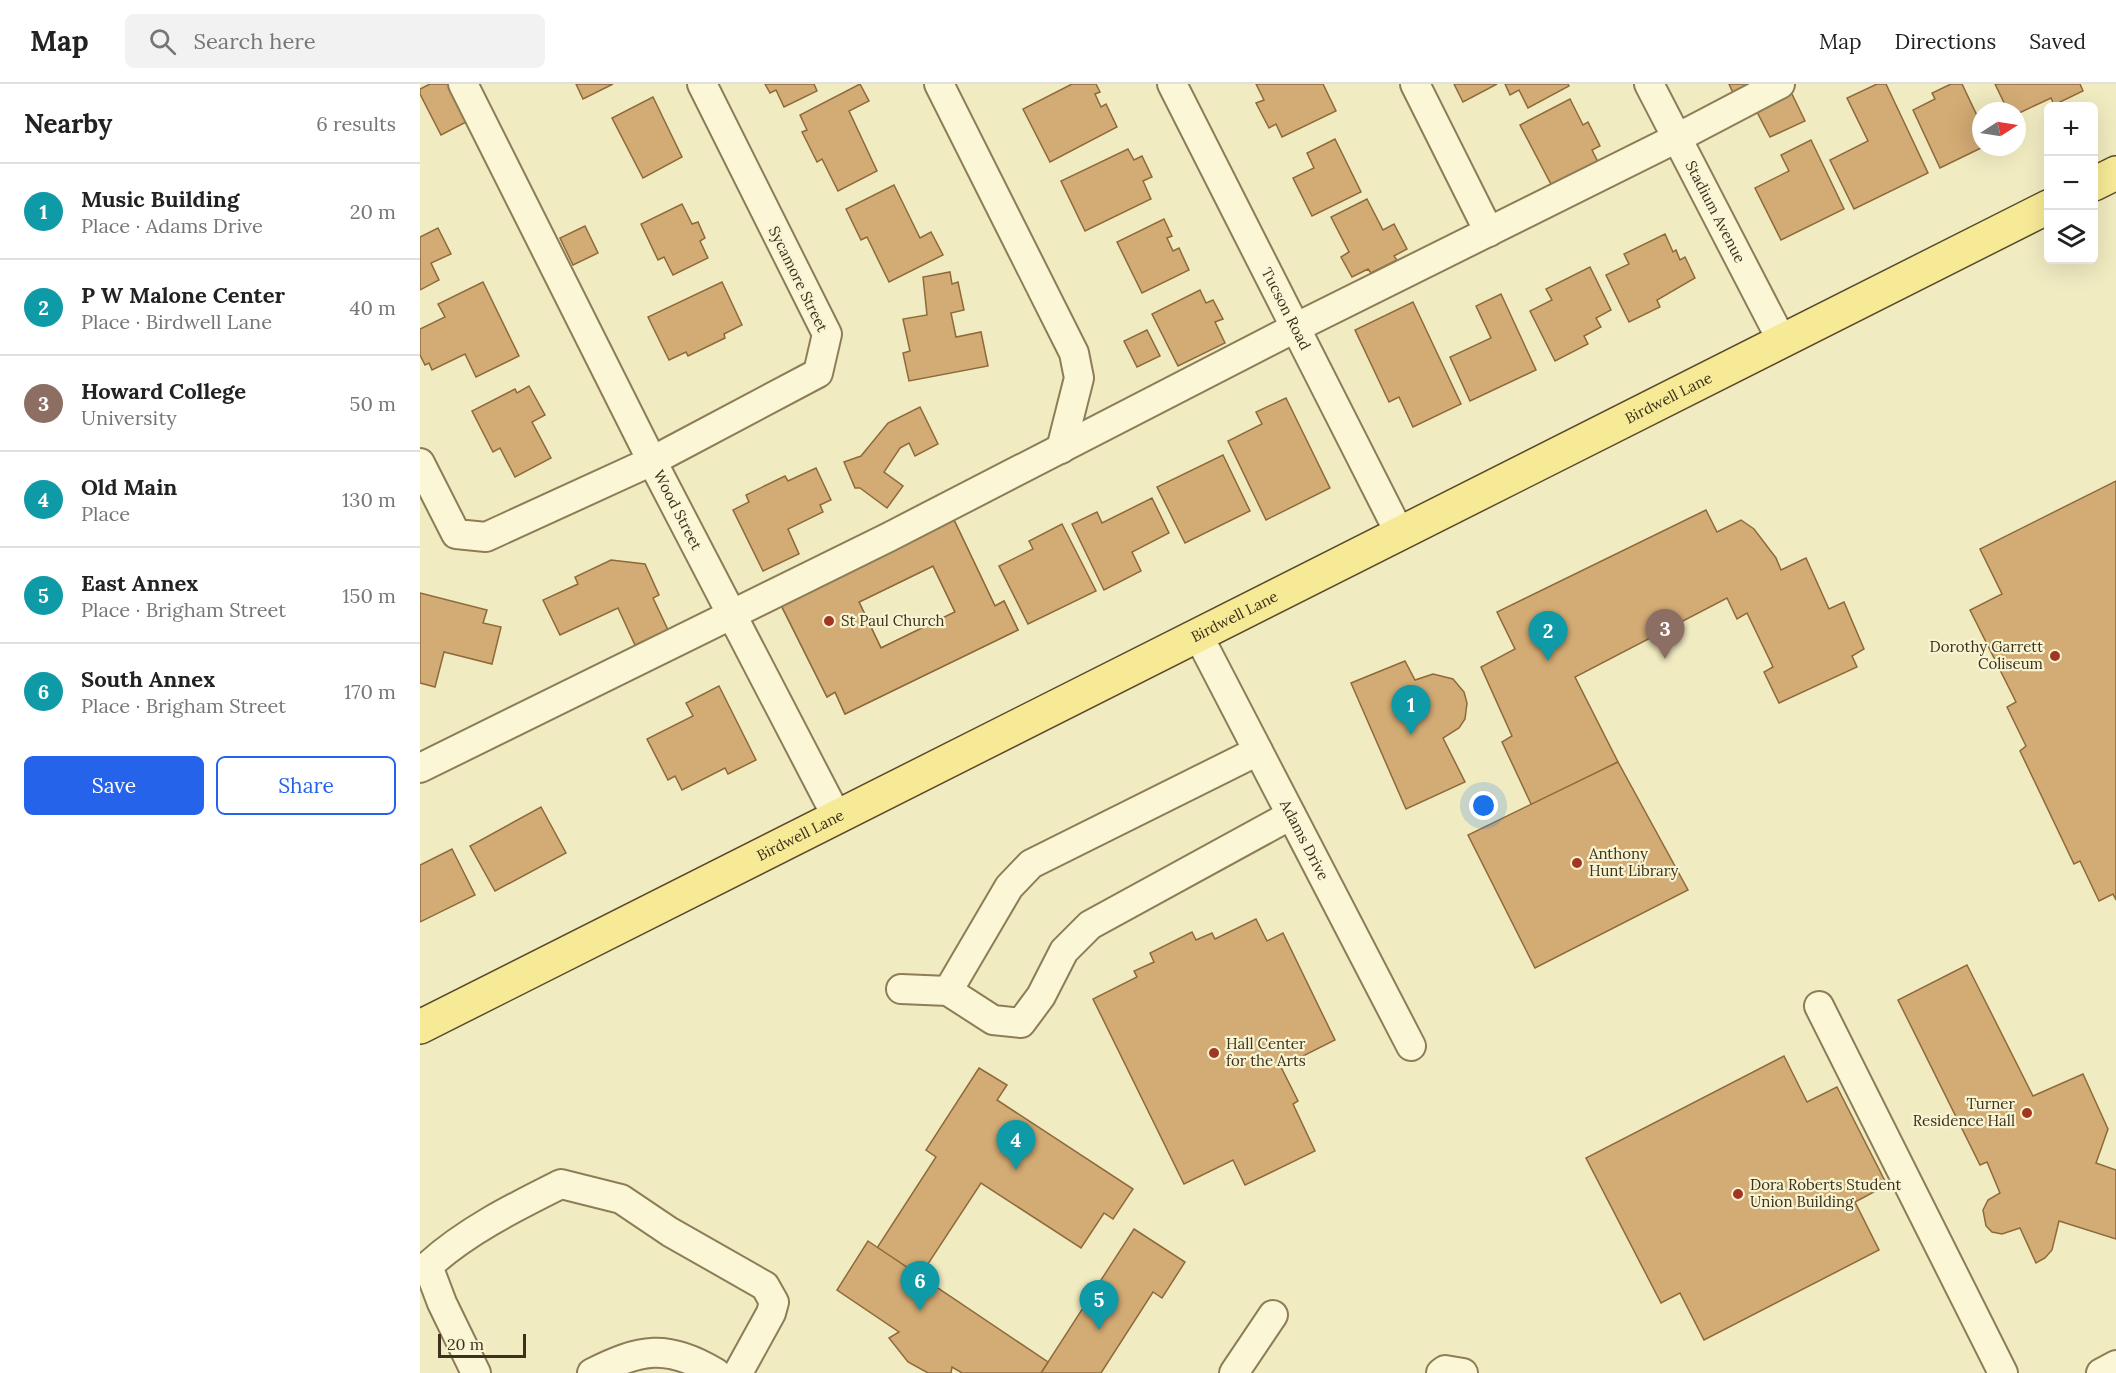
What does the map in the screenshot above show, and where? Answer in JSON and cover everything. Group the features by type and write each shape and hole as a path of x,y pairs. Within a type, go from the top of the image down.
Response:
{"main road":[{"path":"2098,182 2116,173"},
{"name":"Birdwell Lane","path":"420,1028 2044,210"}],"street":[{"path":"463,84 652,461"},
{"name":"Sycamore Street","path":"652,461 818,373 827,334 702,84"},
{"path":"939,84 1074,353 1079,378 1060,449"},
{"name":"Tucson Road","path":"1172,84 1400,534"},
{"path":"1415,84 1490,232"},
{"name":"Stadium Avenue","path":"1649,84 1782,341"},
{"path":"420,768 1060,449 1296,328 1677,138 1779,84"},
{"name":"Wood Street","path":"420,463 456,534 486,537 652,461 837,817"},
{"name":"Adams Drive","path":"1198,635 1411,1046"},
{"path":"948,991 1009,887 1031,864 1258,751"},
{"path":"901,989 948,991 993,1020 1021,1023 1041,996 1064,951 1090,925 1291,815"},
{"path":"1819,1006 2002,1373"},
{"path":"476,1373 442,1303 428,1266 443,1252 502,1214 561,1184 621,1199 670,1232 765,1286 774,1302 771,1313 738,1373"},
{"path":"1234,1373 1273,1316"},
{"path":"591,1373 625,1356 656,1351 698,1362 716,1373"},
{"path":"2101,1373 2116,1365"},
{"path":"1441,1373 1445,1370 1463,1373"}],"building":[{"path":"430,84 451,84 470,120 441,135 420,94 420,89"},
{"path":"576,84 613,84 583,99"},
{"path":"765,84 814,84 817,91 784,107 776,90 770,93"},
{"path":"860,84 869,101 849,111 877,171 838,191 822,159 817,162 802,132 807,130 800,115"},
{"path":"1072,84 1096,84 1100,92 1095,94 1101,107 1106,104 1117,127 1050,162 1023,109"},
{"path":"1256,84 1323,84 1336,111 1282,137 1276,124 1269,128 1256,103 1264,100"},
{"path":"1454,84 1497,84 1463,102"},
{"path":"1505,84 1568,84 1569,86 1528,108 1519,90 1510,95"},
{"path":"1729,84 1752,84 1733,93"},
{"path":"1877,84 1886,84 1928,173 1854,209 1830,160 1868,141 1847,98"},
{"path":"1951,84 1962,84 1972,105 1972,152 1940,168 1913,110 1935,99 1932,93"},
{"path":"1995,84 2080,84 2083,91 2060,102 2053,102 2051,98 2026,110 2026,102 2004,102"},
{"path":"1791,92 1805,121 1770,137 1756,110"},
{"path":"653,97 682,157 643,178 612,118"},
{"path":"1570,99 1583,125 1588,122 1600,146 1592,150 1599,164 1553,188 1520,125"},
{"path":"1335,139 1361,192 1312,216 1293,178 1314,168 1307,153"},
{"path":"1811,140 1844,209 1781,240 1755,188 1789,171 1781,155"},
{"path":"1128,149 1134,160 1142,156 1152,177 1143,181 1151,199 1085,231 1061,181"},
{"path":"894,185 920,238 931,232 943,255 889,282 867,237 861,240 846,209"},
{"path":"1367,199 1383,230 1394,224 1407,249 1394,256 1397,260 1371,273 1368,269 1352,277 1341,257 1349,252 1331,217"},
{"path":"682,204 692,224 698,222 705,238 700,241 708,258 673,275 664,257 658,260 641,224"},
{"path":"1164,219 1172,236 1167,238 1173,251 1179,248 1189,270 1142,293 1117,242"},
{"path":"585,226 598,253 573,265 560,238"},
{"path":"438,228 451,254 431,263 439,280 420,290 420,237"},
{"path":"1665,234 1673,252 1676,250 1680,260 1685,257 1695,278 1657,300 1660,307 1629,322 1606,275 1629,264 1624,254"},
{"path":"1590,267 1611,310 1596,318 1601,327 1584,336 1588,344 1555,361 1530,311 1552,300 1546,289"},
{"path":"950,272 952,284 958,282 964,310 951,313 956,337 981,332 988,366 909,381 903,353 910,351 903,319 927,315 923,277"},
{"path":"483,282 519,356 476,377 465,354 432,370 429,363 425,365 420,355 420,329 445,317 438,304"},
{"path":"722,282 742,325 724,334 725,338 688,356 686,352 669,360 648,317"},
{"path":"1200,290 1206,303 1213,300 1223,319 1215,322 1225,343 1178,366 1152,314"},
{"path":"1501,294 1536,370 1470,401 1450,357 1491,338 1476,306"},
{"path":"1413,302 1461,404 1413,427 1399,397 1389,402 1355,330"},
{"path":"1147,330 1160,356 1137,367 1124,341"},
{"path":"529,386 545,415 532,422 551,458 515,477 500,448 493,452 472,411 515,389 517,393"},
{"path":"1286,398 1330,488 1266,520 1228,441 1262,424 1256,412"},
{"path":"920,407 938,444 915,456 909,443 900,448 884,472 903,486 887,508 860,488 855,488 844,462 861,456 888,423"},
{"path":"1223,455 1250,511 1185,543 1157,487"},
{"path":"816,468 831,500 820,505 823,512 788,529 799,554 763,571 733,510 749,502 746,495 785,476 788,481"},
{"name":"Dorothy Garrett Coliseum","path":"2116,481 2116,900 2113,894 2099,901 2080,861 2074,864 2020,751 2026,746 2007,707 2016,702 1970,610 2002,594 1980,549"},
{"path":"1152,498 1169,533 1132,552 1141,571 1104,590 1072,524 1097,512 1102,523"},
{"path":"1706,510 1717,532 1741,520 1754,529 1776,558 1781,570 1806,558 1829,609 1844,602 1864,649 1852,656 1857,667 1779,703 1764,672 1773,667 1747,613 1737,619 1727,598 1575,677 1618,762 1532,806 1502,742 1512,736 1481,667 1515,649 1497,612"},
{"name":"St Paul Church","path":"954,520 995,606 1004,601 1018,630 845,714 835,692 827,697 781,605","holes":["933,566 955,612 881,648 859,602"]},
{"name":"St Paul Church","path":"954,520 995,606 1004,601 1018,630 845,714 835,692 827,697 781,605","holes":["933,566 955,612 881,648 859,602"]},
{"path":"1062,524 1096,591 1028,624 999,566 1033,549 1029,541"},
{"path":"611,560 645,564 659,595 653,598 668,630 635,645 618,608 560,635 543,600 578,584 575,577"},
{"path":"420,593 487,610 483,623 501,627 492,664 444,652 435,687 420,683"},
{"path":"1405,661 1415,680 1433,674 1453,679 1464,692 1467,703 1465,719 1459,728 1443,738 1465,782 1406,809 1351,683"},
{"path":"719,686 756,760 728,774 725,768 682,790 675,776 668,780 647,739 693,716 686,703"},
{"name":"Anthony Hunt Library","path":"1618,762 1688,890 1535,968 1468,835"},
{"path":"541,807 566,853 495,891 470,846"},
{"path":"452,849 475,895 420,922 420,865"},
{"name":"Hall Center for the Arts","path":"1256,919 1267,941 1283,933 1335,1040 1281,1067 1298,1101 1293,1104 1315,1151 1245,1185 1233,1160 1184,1184 1093,999 1137,977 1134,971 1154,962 1150,953 1192,932 1196,940 1212,933 1215,939"},
{"name":"Turner Residence Hall","path":"1967,965 2033,1096 2083,1074 2108,1129 2096,1163 2116,1170 2116,1239 2059,1221 2052,1250 2036,1263 2020,1228 2002,1234 1992,1232 1986,1226 1983,1210 1988,1200 2000,1193 1987,1162 1980,1165 1898,1000"},
{"name":"Dora Roberts Student Union Building","path":"1784,1056 1807,1102 1837,1087 1887,1185 1855,1202 1879,1250 1704,1340 1680,1293 1661,1303 1586,1158"},
{"path":"979,1068 1007,1085 997,1100 1133,1189 1113,1219 1104,1213 1081,1248 981,1183 920,1276 877,1248 936,1157 926,1150"},
{"path":"1134,1229 1185,1262 1162,1298 1153,1292 1101,1373 1041,1373"},
{"path":"868,1241 1048,1362 1041,1373 962,1373 952,1367 951,1373 928,1373 908,1362 889,1338 899,1332 837,1290"}],"place":[{"name":"St Paul Church","path":"829,621"},
{"name":"Dorothy Garrett Coliseum","path":"2055,656"},
{"name":"Howard College","path":"1665,659"},
{"name":"P W Malone Center","path":"1548,661"},
{"name":"Music Building","path":"1411,735"},
{"name":"Anthony Hunt Library","path":"1577,863"},
{"name":"Hall Center for the Arts","path":"1214,1053"},
{"name":"Turner Residence Hall","path":"2027,1113"},
{"name":"Old Main","path":"1016,1170"},
{"name":"Dora Roberts Student Union Building","path":"1738,1194"},
{"name":"South Annex","path":"920,1311"},
{"name":"East Annex","path":"1099,1330"}]}
